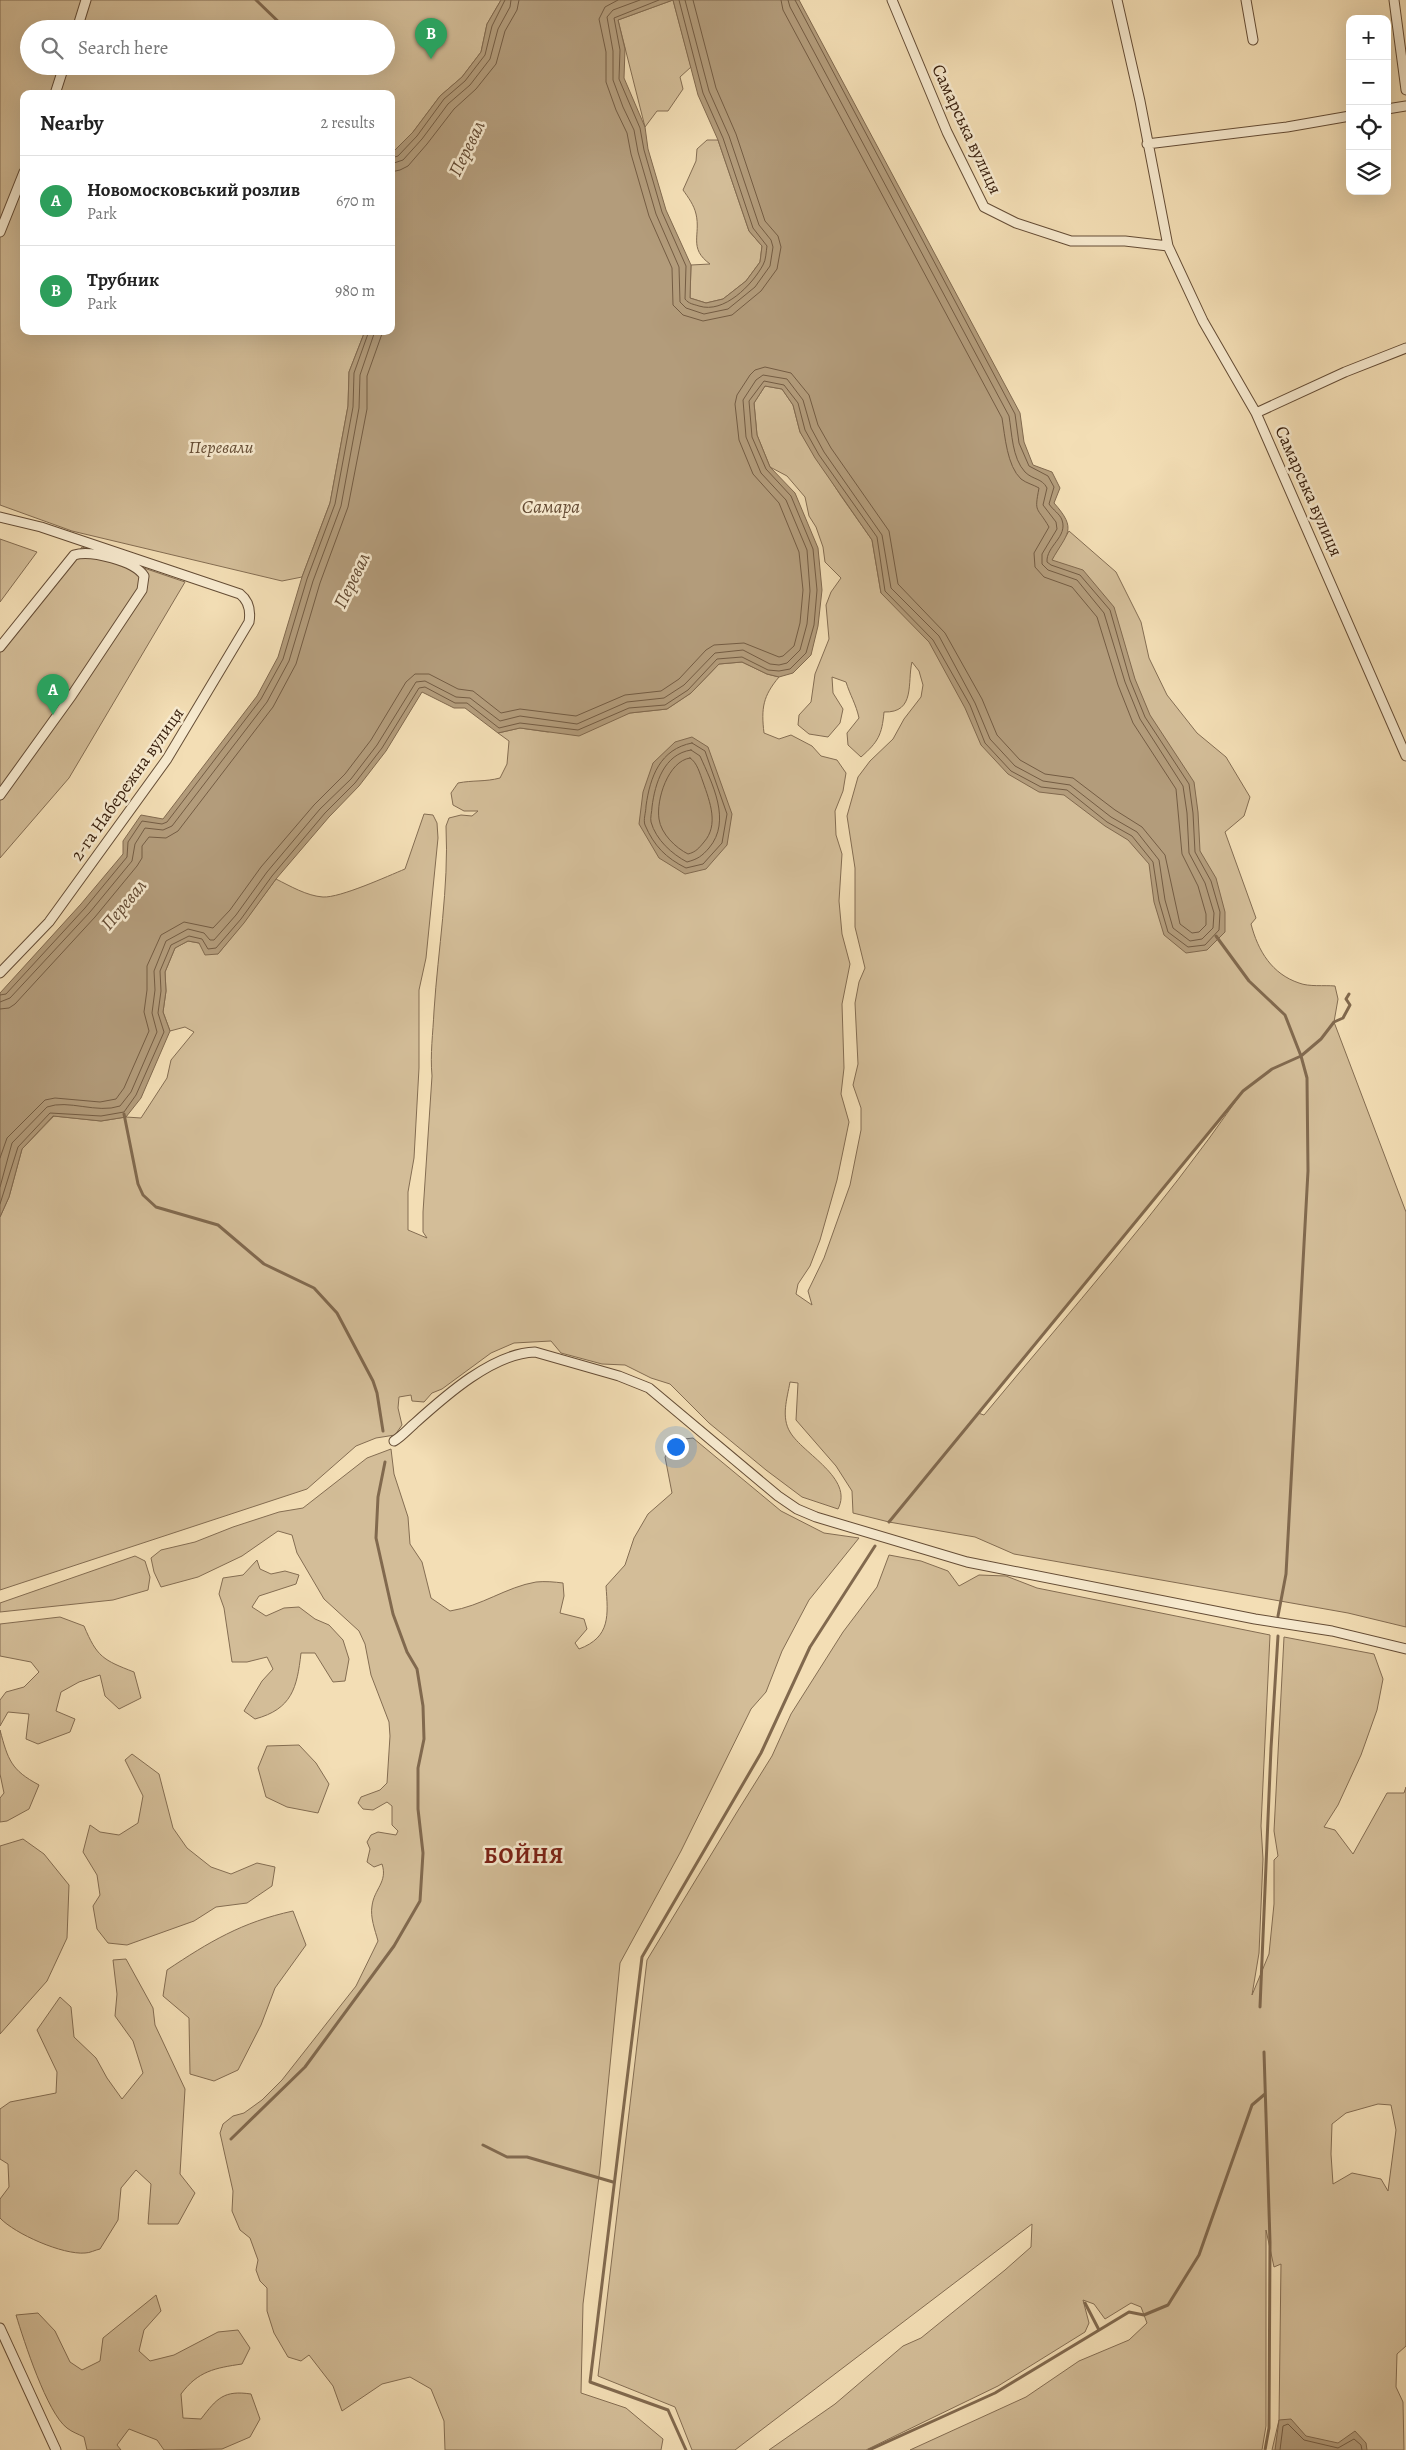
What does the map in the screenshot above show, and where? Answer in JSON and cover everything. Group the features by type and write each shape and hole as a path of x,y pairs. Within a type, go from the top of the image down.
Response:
{"street":[{"path":"80,20 86,0"},
{"name":"Самарська вулиця","path":"892,0 947,132 984,208 1016,223 1071,241 1125,241 1168,246"},
{"name":"Самарська вулиця","path":"1117,0 1140,101 1168,246 1203,322 1256,413 1406,756"},
{"path":"1246,0 1253,40"},
{"path":"1394,0 1406,90"},
{"path":"56,90 61,75"},
{"path":"1391,108 1406,106"},
{"path":"1147,144 1287,127 1346,117"},
{"path":"0,232 20,182"},
{"path":"1256,413 1345,372 1406,348"},
{"name":"2-га Набережна вулиця","path":"0,517 133,557 240,594 245,598 251,612 249,622 167,759 49,922 0,973"},
{"path":"0,647 74,555 81,553 93,554 131,564 141,570 144,576 142,590 72,695 0,795"},
{"path":"394,1441 472,1378 494,1363 521,1352 535,1352 619,1376 650,1388 778,1496 797,1509 823,1520 966,1562 1332,1631 1406,1650"},
{"path":"0,2328 56,2450"}],"green space":[{"name":"Перевали","path":"0,0 501,0 487,24 481,52 462,77 440,96 413,132 395,150 395,90 20,90 20,335 363,335 349,372 348,406 330,503 302,577 282,581 72,531 0,505"},
{"path":"673,0 691,67 680,77 683,89 668,111 657,111 645,127 618,20"},
{"path":"707,140 718,140 749,231 762,246 760,262 746,281 723,299 706,303 690,298 691,265 710,264 703,258 697,247 696,214 683,190 696,161 697,149"},
{"path":"765,386 782,389 793,405 800,432 872,540 881,593 1051,560 1069,531 1116,572 1141,622 1149,658 1167,695 1197,733 1226,757 1250,797 1244,816 1225,832 1256,918 1251,924 1254,934 1262,952 1281,974 1303,984 1335,986 1338,999 1334,1022 1406,1212 1406,1627 1348,1613 1014,1554 975,1537 889,1522 853,1513 852,1491 836,1466 796,1420 798,1383 790,1382 785,1414 787,1426 796,1440 833,1477 839,1487 841,1498 838,1509 802,1497 709,1423 670,1384 651,1378 625,1365 602,1364 561,1353 551,1341 514,1343 491,1353 442,1389 432,1393 424,1402 412,1401 411,1395 399,1397 398,1408 402,1425 395,1435 376,1438 356,1446 307,1489 0,1590 0,1217 9,1197 22,1149 54,1116 101,1121 126,1117 141,1118 167,1078 171,1060 194,1032 185,1027 170,1031 163,1012 166,991 165,972 175,948 188,941 199,943 218,954 276,879 305,893 323,897 341,894 405,869 424,814 433,815 437,823 438,838 426,958 419,990 419,1068 414,1158 408,1192 408,1230 427,1238 423,1232 423,1212 432,1076 431,1052 446,872 446,826 449,818 461,815 472,816 478,811 464,811 453,805 451,793 458,783 500,778 507,764 509,741 498,733 520,728 548,732 630,713 667,709 691,693 719,664 742,662 767,674 779,677 769,690 764,703 764,733 779,739 791,735 812,746 821,756 837,760 846,773 843,791 835,811 836,835 842,854 839,901 842,934 850,964 842,1004 844,1068 841,1094 849,1122 837,1180 820,1240 810,1266 798,1284 796,1294 812,1305 808,1291 824,1258 850,1185 861,1130 861,1108 853,1085 858,1064 855,1003 859,982 865,968 855,927 855,868 847,816 858,777 870,761 893,739 904,719 921,697 923,685 919,671 912,662 906,702 894,711 884,712 878,738 861,757 848,745 847,733 859,718 846,682 832,677 833,693 843,709 840,723 828,737 809,734 798,725 799,715 811,702 815,674 829,639 826,605 831,592 841,578 825,562 823,547 816,527 809,516 805,497 787,476 770,467 757,435 754,403","holes":["1238,1098 1209,1139 1146,1220 984,1415 978,1413"]},
{"path":"0,539 37,552 0,602"},
{"path":"82,547 185,582 69,778 0,858 0,652"},
{"path":"693,1438 781,1511 824,1533 859,1538 809,1600 782,1651 766,1692 751,1709 681,1851 620,1963 600,2168 583,2304 581,2393 626,2408 663,2439 661,2450 445,2450 444,2421 431,2389 410,2377 382,2384 342,2411 333,2386 309,2355 301,2361 288,2357 274,2333 267,2311 267,2288 260,2281 256,2270 258,2260 250,2238 240,2230 232,2211 233,2191 220,2133 223,2124 233,2116 244,2113 262,2100 282,2080 356,1986 378,1941 372,1910 373,1900 382,1881 383,1870 382,1864 374,1867 367,1862 370,1849 367,1842 371,1835 378,1832 396,1835 398,1831 392,1825 392,1806 387,1802 373,1810 363,1809 358,1803 361,1797 380,1790 387,1783 390,1736 389,1722 371,1675 365,1644 359,1631 324,1599 297,1553 292,1535 278,1531 242,1556 198,1577 161,1587 154,1572 151,1558 161,1550 195,1542 279,1512 303,1508 367,1458 391,1449 394,1474 408,1517 410,1544 422,1562 431,1598 450,1611 462,1609 525,1584 539,1582 563,1583 564,1596 560,1613 584,1619 587,1629 575,1643 579,1649 597,1638 602,1631 607,1616 606,1586 625,1565 634,1538 648,1514 672,1493 665,1457 676,1440"},
{"path":"889,1555 921,1561 948,1571 959,1586 979,1575 1006,1576 1037,1588 1270,1635 1261,1826 1263,1859 1259,1953 1252,1995 1269,1954 1274,1904 1274,1860 1278,1856 1274,1831 1284,1637 1374,1654 1383,1679 1377,1710 1361,1755 1338,1805 1324,1827 1335,1830 1353,1854 1387,1793 1404,1793 1406,1787 1406,2346 1397,2354 1396,2387 1403,2402 1404,2450 1272,2450 1279,2420 1281,2264 1274,2267 1266,2230 1266,2426 1262,2450 910,2450 1026,2397 1079,2361 1129,2340 1147,2323 1141,2307 1131,2303 1105,2319 1094,2304 1083,2300 1089,2323 1085,2332 998,2386 866,2450 769,2450 835,2404 903,2346 921,2338 1005,2270 1031,2247 1032,2224 735,2450 692,2450 675,2407 598,2376 647,1960 772,1756 791,1714 843,1632 877,1587","holes":["1378,2104 1391,2105 1396,2130 1388,2191 1381,2179 1352,2173 1333,2184 1332,2124 1346,2113"]},
{"path":"135,1556 145,1561 150,1577 148,1590 113,1600 0,1612 0,1603"},
{"path":"257,1560 260,1569 271,1574 285,1571 299,1575 296,1584 259,1596 252,1607 266,1616 284,1608 299,1607 315,1619 329,1625 343,1640 349,1659 345,1681 333,1682 315,1653 301,1653 294,1687 285,1703 267,1715 255,1719 244,1711 262,1681 273,1669 267,1657 247,1662 232,1662 224,1608 219,1594 223,1578 243,1575"},
{"path":"60,1617 84,1626 93,1645 102,1656 134,1672 141,1698 119,1709 105,1696 100,1675 79,1682 61,1692 56,1711 75,1719 70,1732 38,1744 26,1739 29,1714 8,1712 0,1726 0,1700 6,1692 24,1687 39,1672 31,1662 0,1656 0,1624"},
{"path":"0,1730 8,1757 16,1769 39,1785 29,1809 7,1821 0,1822 0,1798 4,1793 0,1774"},
{"path":"299,1745 316,1763 329,1784 318,1813 287,1807 266,1797 258,1768 267,1746"},
{"path":"132,1754 159,1774 173,1828 187,1848 211,1867 231,1874 257,1863 275,1867 272,1886 247,1903 216,1907 194,1921 127,1945 108,1943 97,1929 93,1906 100,1895 97,1875 83,1852 90,1825 100,1832 119,1835 138,1823 143,1796 125,1760"},
{"path":"23,1839 44,1854 69,1885 67,1938 47,1981 0,2034 0,1846"},
{"path":"293,1911 306,1945 275,1988 261,2025 238,2070 214,2081 190,2074 189,2018 163,1996 167,1970 227,1934 258,1921"},
{"path":"126,1959 153,2008 155,2025 185,2089 180,2174 195,2193 178,2224 148,2224 151,2184 136,2170 121,2188 118,2220 100,2249 89,2253 65,2251 28,2237 0,2218 0,2199 9,2187 8,2164 0,2159 0,2109 10,2102 56,2093 57,2072 37,2030 60,1997 71,2007 74,2037 96,2058 122,2099 143,2073 133,2041 115,2016 117,1994 113,1960"},
{"path":"156,2295 161,2311 144,2330 139,2351 150,2361 174,2355 218,2332 238,2330 250,2348 242,2364 215,2369 201,2375 187,2386 181,2394 183,2418 201,2419 222,2397 234,2393 251,2394 260,2419 250,2437 222,2449 164,2450 157,2440 129,2429 117,2445 121,2450 87,2450 84,2437 69,2429 59,2420 37,2376 16,2315 38,2313 55,2331 70,2362 82,2370 100,2361 103,2338"}],"water":[{"name":"Самара","path":"501,0 673,0 799,0 1020,413 1024,442 1033,465 1052,472 1060,488 1054,503 1066,520 1068,532 1052,560 1083,570 1114,607 1135,679 1150,715 1194,782 1200,851 1216,878 1225,912 1225,932 1207,950 1186,953 1164,935 1154,902 1149,864 1128,840 1105,826 1064,795 1039,792 1008,774 981,745 965,708 929,642 881,593 872,540 815,458 800,432 793,405 782,389 765,386 754,403 757,435 770,467 795,493 818,548 822,590 818,626 811,655 793,673 779,677 767,674 742,662 719,664 691,693 667,709 630,713 579,736 520,728 498,733 465,708 454,708 422,692 386,751 359,786 329,817 276,879 244,923 218,954 205,955 199,943 188,941 175,948 165,972 166,991 163,1012 170,1031 141,1098 126,1117 101,1121 53,1116 22,1149 9,1197 0,1217 0,993 81,904 123,854 123,841 141,815 163,819 257,696 278,657 302,577 330,503 348,406 349,372 363,335 395,335 395,150 413,132 440,96 462,77 481,52 487,24","holes":["673,0 698,95 718,140 749,231 762,246 760,262 746,281 723,299 706,303 690,298 691,265 666,210 648,149 645,127 624,78 625,49 618,20"]},
{"path":"692,737 708,747 732,814 727,845 706,869 685,874 659,858 639,824 643,792 653,763 675,742"},
{"path":"1291,2419 1306,2436 1338,2443 1355,2431 1366,2443 1367,2450 1275,2450 1279,2420"}],"waterway":[{"path":"256,0 277,20"},
{"path":"1216,936 1249,981 1285,1015 1301,1056 1307,1078 1308,1171 1286,1574 1278,1616"},
{"path":"889,1522 1243,1091 1272,1069 1301,1056 1321,1039 1334,1022 1343,1018 1350,1005 1346,999 1349,994"},
{"path":"124,1114 138,1184 143,1195 156,1207 218,1225 264,1264 314,1288 337,1313 373,1381 377,1393 383,1431"},
{"path":"231,2139 305,2067 394,1946 420,1901 423,1853 418,1809 418,1768 424,1739 423,1706 417,1669 407,1652 393,1614 376,1538 378,1497 385,1462"},
{"path":"686,2450 668,2410 590,2382 642,1957 761,1753 810,1647 875,1546"},
{"path":"1260,2007 1271,1748 1278,1636"},
{"path":"1264,2052 1270,2242 1269,2428 1265,2450"},
{"path":"869,2450 995,2393 1129,2312 1144,2315 1168,2305 1199,2255 1252,2105 1265,2094"},
{"path":"483,2145 507,2157 527,2157 613,2182"},
{"path":"1085,2303 1099,2330"}],"place":[{"name":"Трубник","path":"431,59"},
{"name":"Новомосковський розлив","path":"53,715"}],"district":[{"name":"БОЙНЯ","path":"524,1855"}],"water label":[{"name":"Перевал","path":"466,148"},
{"name":"Перевал","path":"351,580"},
{"name":"Перевал","path":"123,904"}]}
